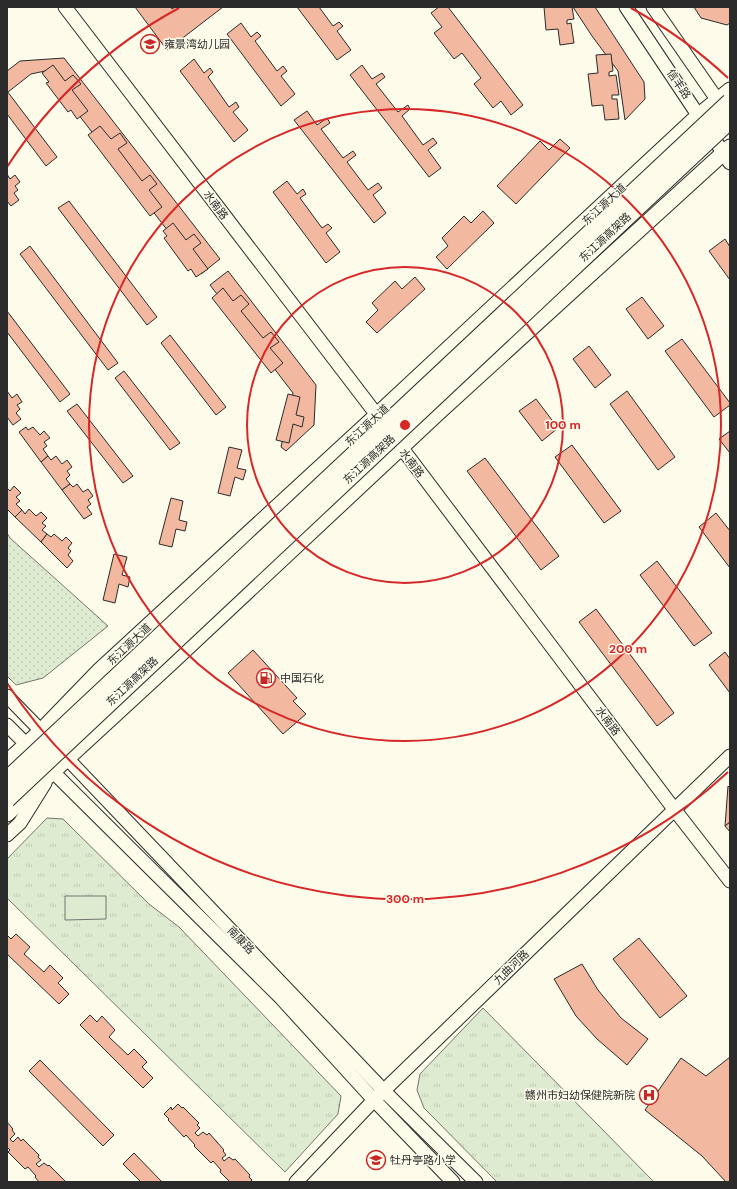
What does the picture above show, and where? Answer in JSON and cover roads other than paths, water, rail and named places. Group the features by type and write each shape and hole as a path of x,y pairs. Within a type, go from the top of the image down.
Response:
{"highway":[{"name":"东江源高架路","path":"7,780 724,101"},
{"name":"东江源高架路","path":"7,798 730,120"}],"main road":[{"name":"东江源大道","path":"7,762 41,731 100,670 377,416 699,115 724,101 730,90"},
{"path":"7,814 177,657 400,447 728,154"}],"street":[{"name":"水南路","path":"65,7 730,881"},
{"name":"信丰路","path":"626,7 699,115 728,154"},
{"name":"信丰路","path":"653,7 724,101 730,120"},
{"path":"724,101 730,82"},
{"name":"南康路","path":"7,696 384,1091 476,1182"},
{"name":"南康路","path":"7,725 281,998 374,1100 453,1182"},
{"path":"7,755 26,744"},
{"name":"九曲河路","path":"296,1182 374,1100 730,756"},
{"path":"7,835 20,823 52,771"}],"place":[{"name":"雍景湾幼儿园","path":"150,44"},
{"name":"中国石化","path":"266,678"},
{"name":"赣州市妇幼保健院新院","path":"649,1095"},
{"name":"牡丹亭路小学","path":"376,1160"}]}
